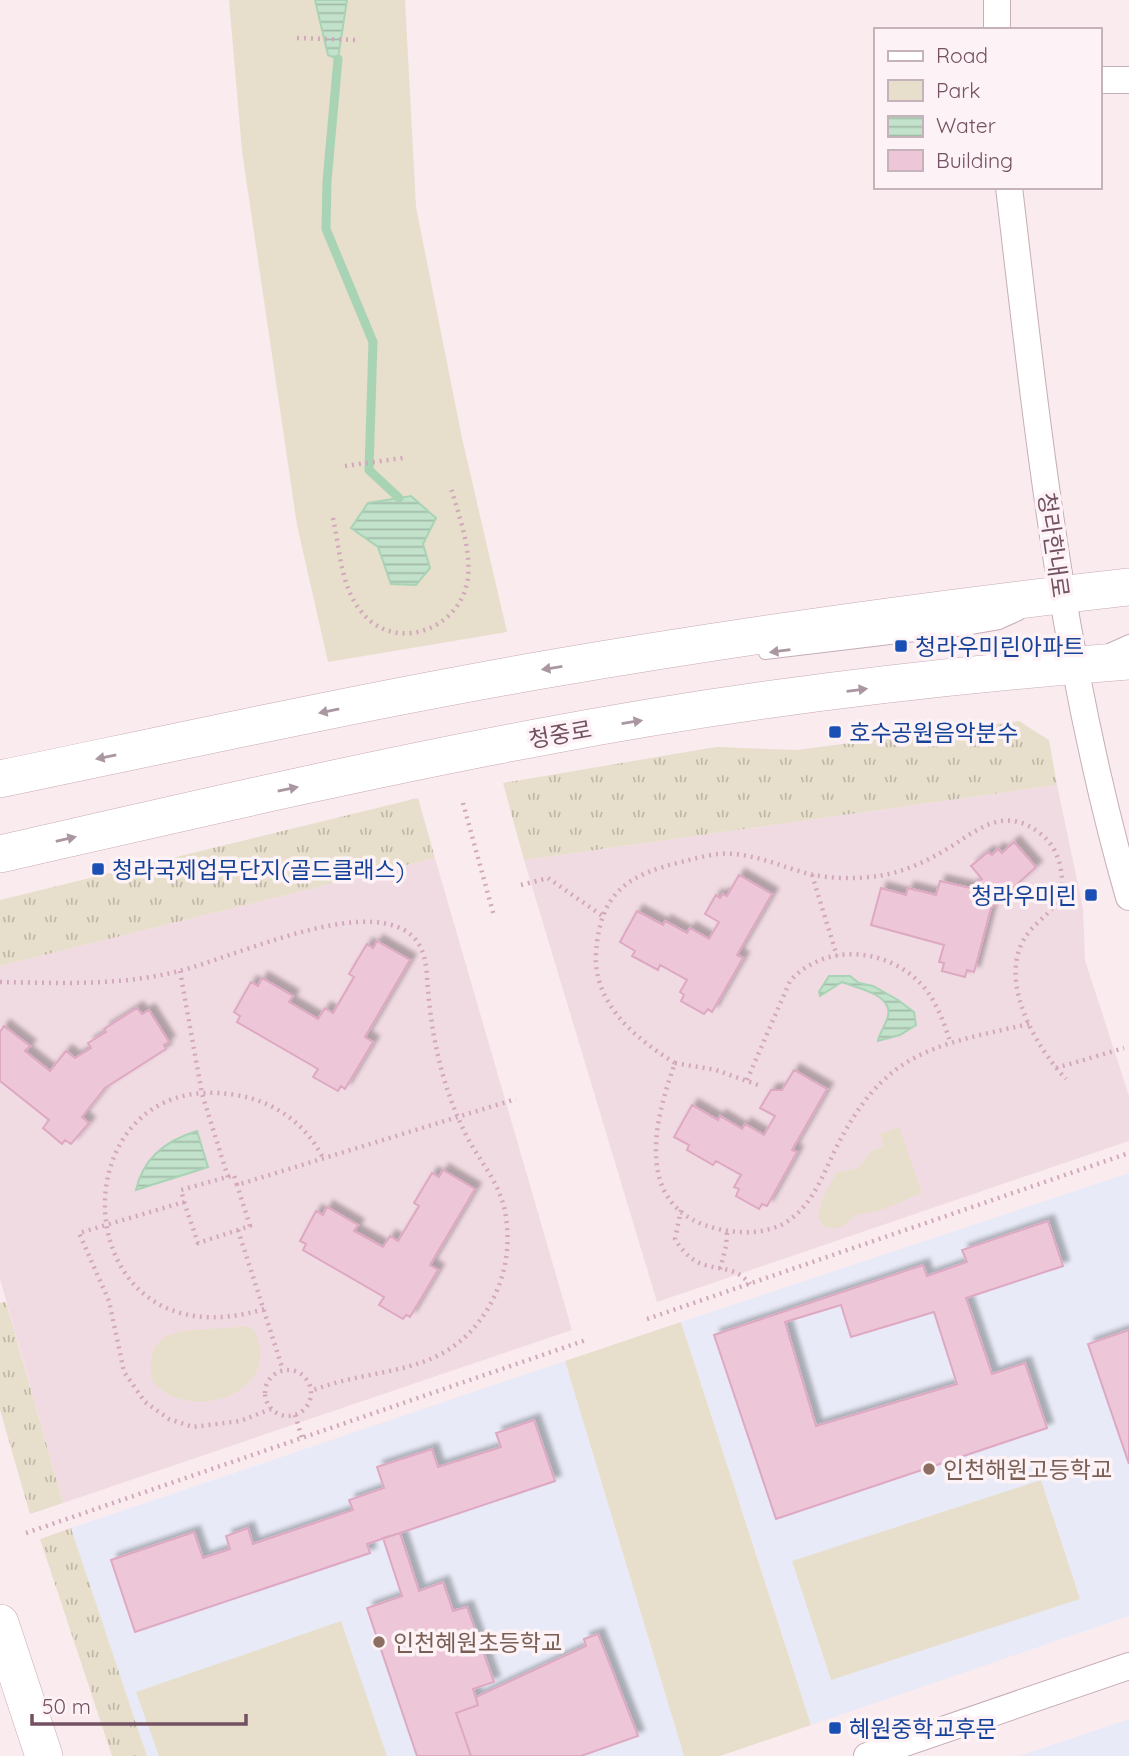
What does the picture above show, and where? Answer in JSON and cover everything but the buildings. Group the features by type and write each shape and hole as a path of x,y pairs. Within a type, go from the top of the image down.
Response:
{"main road":[{"path":"0,779 379,700 739,638 1129,587"},
{"name":"청중로","path":"0,855 219,804 543,736 826,694 1129,661"},
{"path":"0,1623 44,1756"}],"street":[{"path":"997,0 997,28"},
{"path":"1101,79 1129,80"},
{"name":"청라한내로","path":"1009,189 1061,595 1094,766 1129,897"},
{"path":"867,1756 1129,1667"}],"lane":[{"path":"746,655 999,623 1061,595"},
{"path":"1074,665 1129,641"},
{"path":"597,663 705,658"}],"path":[{"path":"297,38 354,40"},
{"path":"345,466 403,458"},
{"path":"333,518 345,582 361,612 388,629 420,633 440,625 456,609 468,578 464,537 452,488"},
{"path":"463,803 494,916"},
{"path":"758,1085 675,1063 620,1020 610,1005 597,970 598,935 611,901 633,878 646,871 729,853 761,858 811,875 844,877 888,873 916,865 953,845 981,825 997,822 1019,823 1041,833 1052,844 1058,859 1062,889 1057,905 1030,932 1017,959 1020,998 1028,1024 1037,1044 1066,1079"},
{"path":"811,875 836,956"},
{"path":"521,885 548,878 604,917"},
{"path":"0,982 84,983 180,971 275,939 373,922 397,927 418,940 423,949 431,1029 457,1117 497,1186 506,1219 505,1270 494,1299 464,1338 435,1360 361,1374 311,1391"},
{"path":"747,1080 790,981 802,968 836,956 871,955 889,961 918,980 938,1010 950,1041"},
{"path":"180,971 202,1094 228,1177"},
{"path":"675,1063 659,1115 654,1157 664,1192 681,1210 705,1226 727,1231 765,1231 784,1223 800,1211 814,1194 855,1112 899,1066 950,1041 1028,1024"},
{"path":"1056,1068 1124,1048"},
{"path":"264,1309 226,1318 195,1317 166,1308 141,1293 121,1270 105,1225 103,1201 108,1173 125,1133 160,1106 202,1094 233,1094 273,1107 303,1129 323,1158"},
{"path":"237,1185 516,1099"},
{"path":"648,1319 1129,1153"},
{"path":"234,1175 237,1185 250,1226 198,1243 181,1190 234,1175"},
{"path":"184,1202 79,1233 109,1301 124,1372 136,1394 169,1419 193,1427 240,1422 271,1409"},
{"path":"681,1210 675,1239 682,1252 706,1267 743,1275 750,1284"},
{"path":"238,1230 283,1370"},
{"path":"720,1269 727,1231"},
{"path":"26,1533 586,1340"},
{"path":"283,1370 298,1372 309,1383 311,1391 307,1406 295,1415 280,1416 271,1409 265,1399 266,1385 276,1373 283,1370"},
{"path":"295,1415 302,1438"}],"shaded area":[{"path":"1057,785 1083,908 1085,960 1129,1096 1129,1141 657,1302 524,860"},
{"path":"435,858 572,1330 63,1503 0,1279 0,966"},
{"name":"인천해원고등학교","path":"1129,1173 1129,1616 811,1725 681,1322"},
{"name":"인천혜원초등학교","path":"565,1361 684,1756 147,1756 71,1528"},
{"path":"1129,1719 1129,1756 1019,1756"}],"green space":[{"path":"229,0 405,0 416,207 462,438 507,632 328,662 297,525 242,151"},
{"path":"1019,721 1049,740 1057,785 524,860 503,783 716,747 796,750"},
{"path":"418,798 435,858 0,966 0,900"},
{"path":"899,1127 922,1193 883,1209 857,1214 838,1228 823,1226 818,1216 822,1200 836,1173 858,1168 872,1151 884,1146 880,1134"},
{"path":"6,1302 63,1503 30,1514 0,1410 0,1303"},
{"path":"681,1322 811,1725 720,1756 684,1756 565,1361"},
{"path":"245,1326 254,1330 260,1352 257,1371 246,1385 229,1396 210,1401 189,1401 170,1395 153,1382 151,1361 155,1347 165,1337 178,1332"},
{"path":"1041,1480 1080,1599 831,1680 792,1561"},
{"path":"71,1528 147,1756 112,1756 40,1539"},
{"path":"341,1621 387,1756 159,1756 136,1692"}],"water":[{"path":"315,0 347,0 338,59 328,55"},
{"path":"411,496 436,518 423,544 430,568 416,585 391,584 378,547 351,528 368,503"},
{"path":"829,976 850,976 859,983 873,986 898,1000 914,1012 916,1025 900,1035 878,1041 888,1016 885,1002 872,993 842,982 820,996 819,992"},
{"path":"197,1131 208,1167 136,1190 144,1169 158,1152 166,1145"}],"waterway":[{"path":"338,59 327,181 326,229 373,342 369,470 399,498"}],"place":[{"name":"청라우미린아파트","path":"901,646"},
{"name":"호수공원음악분수","path":"835,732"},
{"name":"청라국제업무단지(골드클래스)","path":"98,869"},
{"name":"청라우미린","path":"1091,895"},
{"name":"인천해원고등학교","path":"929,1469"},
{"name":"인천혜원초등학교","path":"379,1642"},
{"name":"혜원중학교후문","path":"835,1728"}]}
